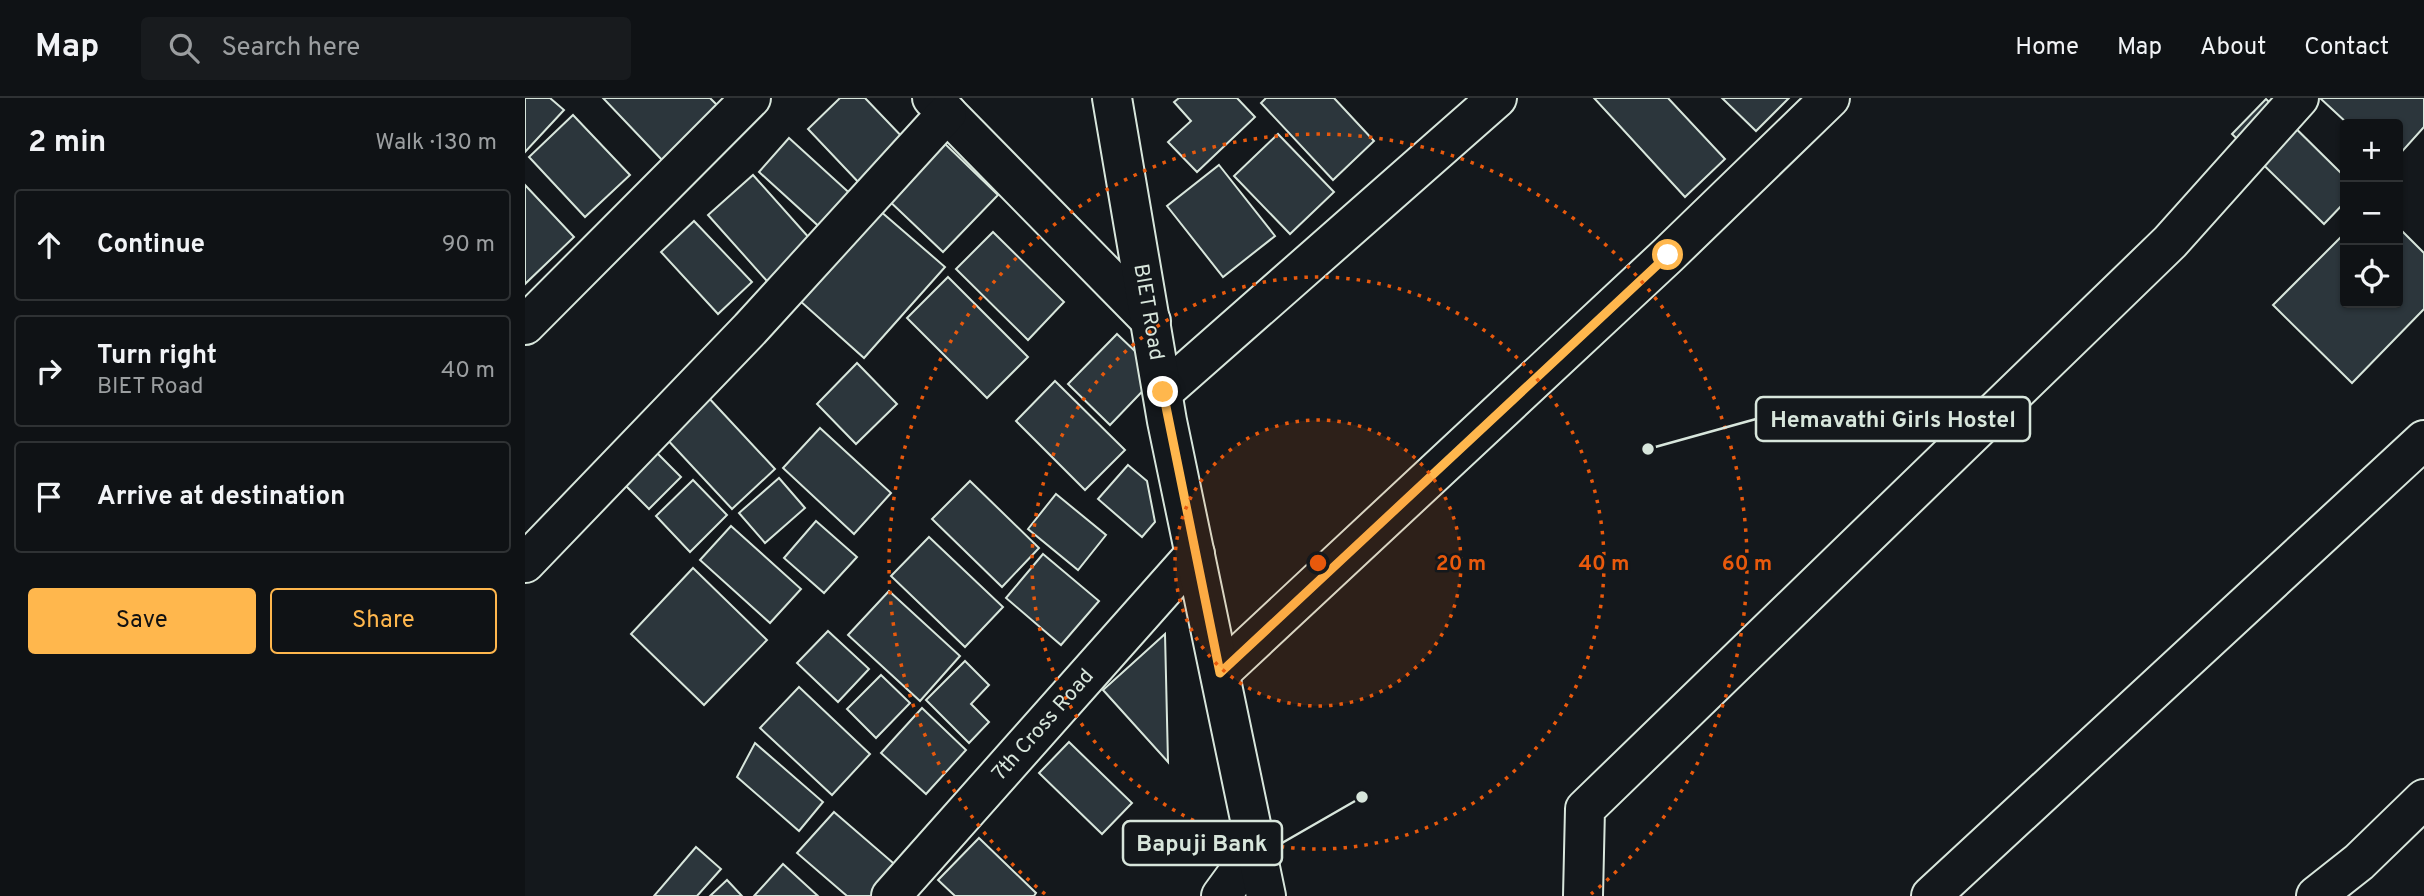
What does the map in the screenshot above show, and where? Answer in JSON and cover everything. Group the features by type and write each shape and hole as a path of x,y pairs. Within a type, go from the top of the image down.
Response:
{"street":[{"path":"525,325 751,98"},
{"name":"BIET Road","path":"1112,98 1163,392 1266,896"},
{"path":"1163,392 1497,98"},
{"path":"1220,673 1668,255 1830,98"},
{"path":"1583,896 1585,809 2170,242 2299,98"},
{"path":"525,563 750,329 939,106 1151,321"},
{"path":"1931,896 2424,440"},
{"name":"7th Cross Road","path":"891,896 1195,554"},
{"path":"2316,896 2360,862 2424,799"},
{"path":"1221,896 1256,848"}],"building":[{"path":"525,98 550,98 564,110 525,152"},
{"path":"603,98 710,98 719,107 663,161"},
{"path":"840,98 865,98 908,143 862,186 808,129"},
{"path":"1179,98 1237,98 1255,117 1197,172 1168,142 1191,121 1174,102"},
{"path":"1266,98 1334,98 1374,141 1333,180 1261,103"},
{"path":"1594,98 1668,98 1725,159 1685,197"},
{"path":"1722,98 1789,98 1756,131"},
{"path":"2320,98 2424,98 2424,127 2403,150 2403,119 2343,119"},
{"path":"2266,99 2340,172 2340,207 2324,224 2232,134"},
{"path":"573,115 630,175 585,217 529,157"},
{"path":"1278,134 1334,192 1290,234 1234,176"},
{"path":"789,138 855,198 824,231 759,172"},
{"path":"940,139 998,195 943,252 884,196"},
{"path":"1219,165 1275,236 1223,277 1167,206"},
{"path":"753,175 811,240 767,281 708,215"},
{"path":"525,185 574,237 525,284"},
{"path":"879,210 945,267 864,358 799,300"},
{"path":"694,221 752,282 718,314 661,252"},
{"path":"993,232 1064,302 1028,340 956,269"},
{"path":"2403,232 2424,253 2424,309 2352,383 2273,305 2340,238 2340,308 2403,308"},
{"path":"948,277 1028,357 987,398 907,318"},
{"path":"1117,334 1159,374 1110,425 1068,384"},
{"path":"857,363 897,404 856,444 817,404"},
{"path":"1055,381 1125,450 1085,490 1016,421"},
{"path":"707,396 775,469 732,509 664,436"},
{"path":"820,428 891,493 854,534 783,468"},
{"path":"656,452 681,477 649,509 624,484"},
{"path":"1128,465 1147,481 1155,522 1142,537 1098,499"},
{"path":"779,478 805,508 765,543 739,513"},
{"path":"693,480 727,515 690,552 656,516"},
{"path":"970,481 1039,548 1002,587 932,519"},
{"path":"1056,494 1106,535 1078,570 1028,529"},
{"path":"816,521 857,557 824,593 784,558"},
{"path":"731,526 801,589 770,623 700,560"},
{"path":"929,537 1003,607 965,647 891,576"},
{"path":"1043,554 1099,601 1061,645 1006,598"},
{"path":"693,568 767,640 704,705 631,634"},
{"path":"889,591 960,656 920,701 848,635"},
{"path":"828,631 869,669 838,702 797,663"},
{"path":"1165,634 1168,762 1103,690"},
{"path":"965,661 989,685 971,704 989,722 969,743 926,700"},
{"path":"881,675 910,703 876,738 847,709"},
{"path":"799,687 870,754 832,795 760,728"},
{"path":"922,708 966,750 926,794 881,753"},
{"path":"1069,742 1132,803 1102,834 1039,773"},
{"path":"755,743 823,802 799,831 737,777"},
{"path":"834,812 899,868 873,896 847,896 797,853"},
{"path":"979,838 1036,893 1034,896 955,896 938,880"},
{"path":"696,847 721,869 697,896 654,896"},
{"path":"783,864 818,896 754,896"},
{"path":"727,880 742,896 710,896"}],"place":[{"name":"Hemavathi Girls Hostel","path":"1648,449"},
{"name":"Bapuji Bank","path":"1362,797"}],"route":[{"path":"1163,392 1220,673 1668,255"}]}
